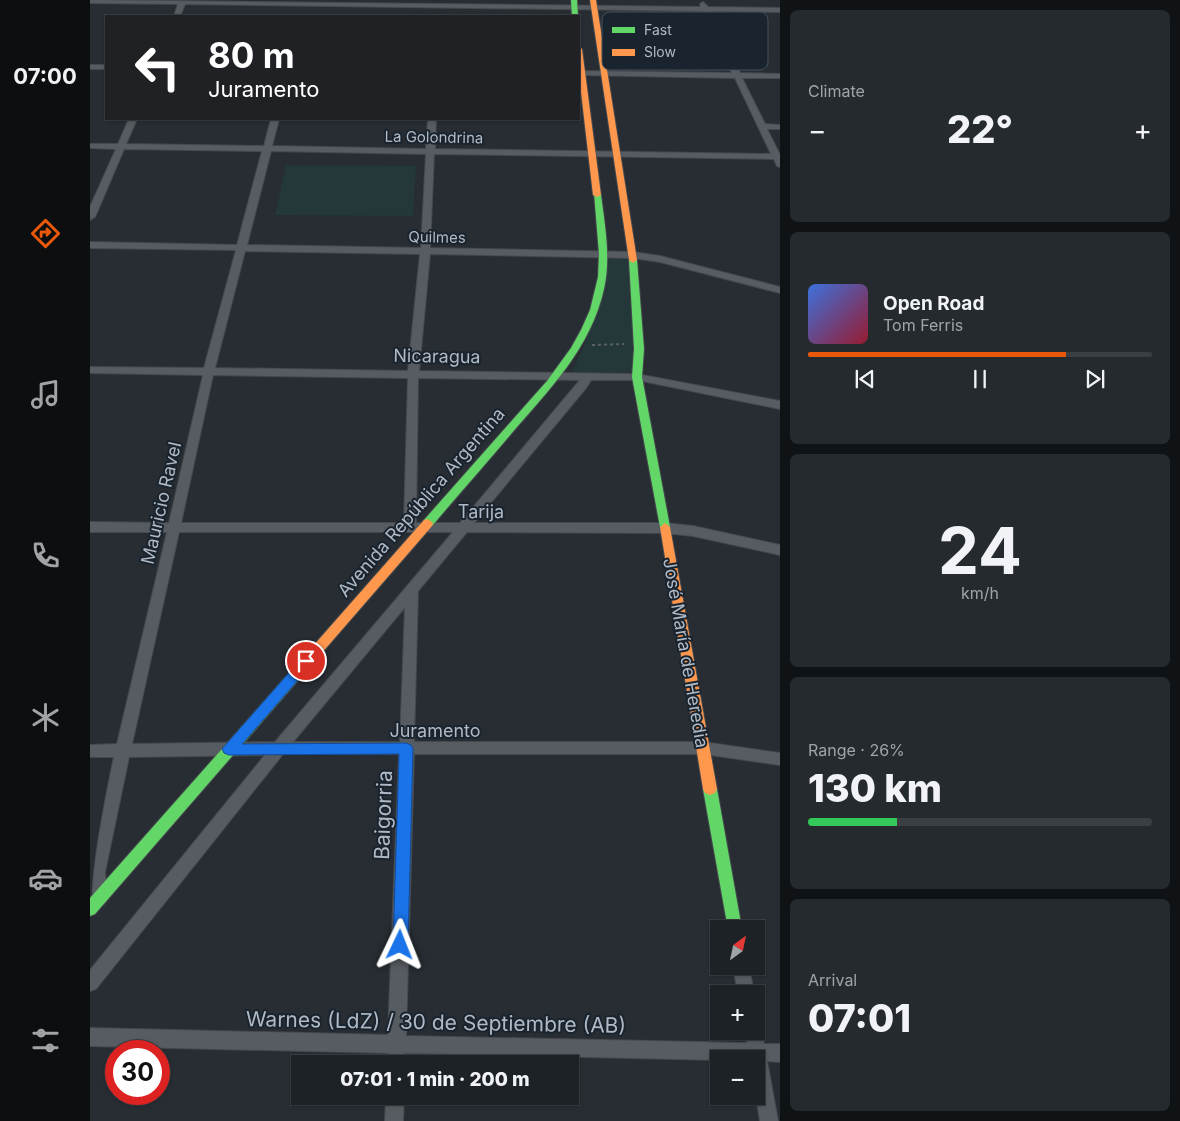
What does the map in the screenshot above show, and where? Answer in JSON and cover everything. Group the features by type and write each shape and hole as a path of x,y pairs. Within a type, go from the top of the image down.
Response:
{"street":[{"path":"701,0 707,12"},
{"path":"90,1 302,4 441,3 574,8 594,4 780,10"},
{"path":"177,15 183,1"},
{"path":"594,4 602,65"},
{"path":"90,67 105,67"},
{"path":"603,70 632,255 639,349 637,377"},
{"path":"736,70 778,160"},
{"path":"580,73 780,76"},
{"name":"Avenida República Argentina","path":"90,909 416,529 556,377 576,350 587,331 600,288 604,254 593,153 580,73"},
{"path":"90,217 133,120"},
{"name":"Mauricio Ravel","path":"99,899 97,872 122,751 209,371 275,120"},
{"path":"416,529 413,373 424,252 432,120"},
{"path":"763,126 780,127"},
{"name":"La Golondrina","path":"90,146 593,153 778,160"},
{"name":"Quilmes","path":"90,245 632,255 660,259 780,290"},
{"name":"Nicaragua","path":"90,370 637,377 780,405"},
{"path":"90,983 279,748 582,386 587,377"},
{"name":"José María de Heredia","path":"637,377 733,920"},
{"name":"Tarija","path":"90,527 665,528 780,550"},
{"name":"Baigorria","path":"396,1055 412,588"},
{"name":"Juramento","path":"90,751 279,748 702,748 780,759"},
{"name":"Warnes (LdZ) / 30 de Septiembre (AB)","path":"90,1037 710,1052"},
{"name":"Warnes (LdZ) / 30 de Septiembre (AB)","path":"765,1053 780,1053"},
{"path":"765,1098 769,1121"},
{"path":"394,1121 395,1105"}],"path":[{"path":"594,336 591,345 629,344"}],"green space":[{"path":"286,165 416,166 413,216 275,215"},
{"path":"610,257 629,258 634,369 630,372 572,373 587,338"}],"traffic: fast":[{"path":"574,0 575,15"},
{"path":"428,523 551,383 576,348 586,330 600,289 603,266 603,242 597,195"},
{"path":"633,260 639,349 637,377 665,527"},
{"path":"90,909 303,666"},
{"path":"710,789 733,920"}],"traffic: slow":[{"path":"593,0 602,58"},
{"path":"580,57 597,195"},
{"path":"604,70 633,260"},
{"path":"303,666 428,523"},
{"path":"665,527 710,789"}],"route":[{"path":"306,661 229,749 406,749 400,945"}]}
